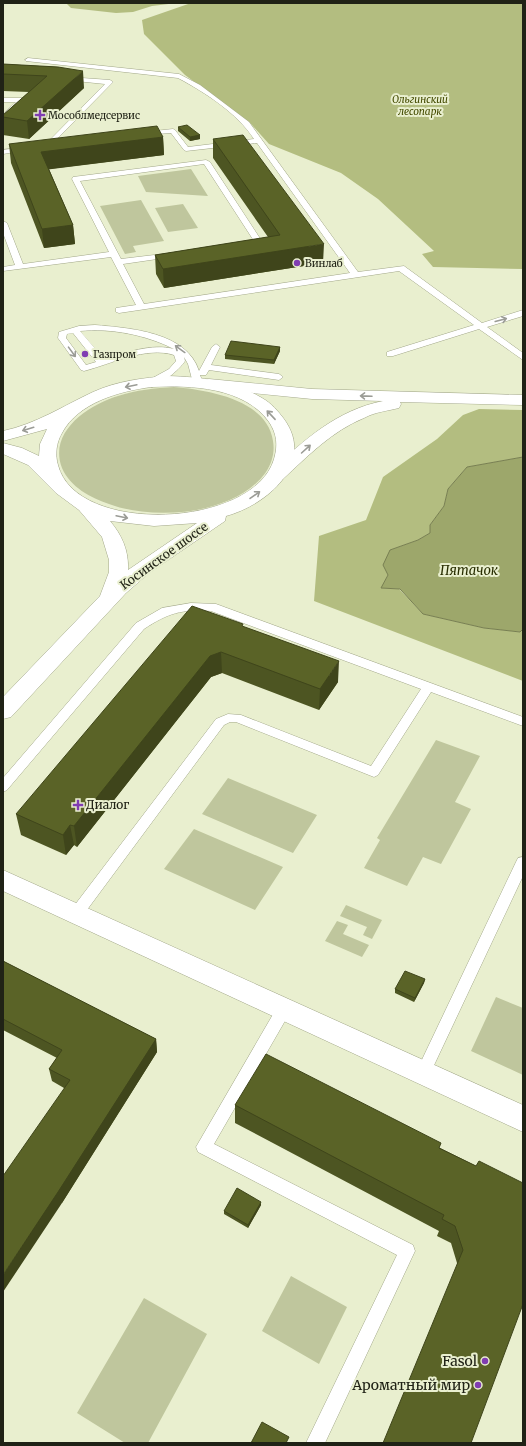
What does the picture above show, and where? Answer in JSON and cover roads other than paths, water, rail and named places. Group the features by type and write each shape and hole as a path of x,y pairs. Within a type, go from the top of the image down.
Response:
{"main road":[{"path":"3,436 47,423 92,398 112,390 152,382 198,382 312,394 523,400"},
{"path":"198,382 236,392 254,400 268,411 278,422 284,434 287,448 284,462 277,475"},
{"path":"3,448 14,450 37,462 66,491 90,507 110,514 133,519 158,521 207,516 228,509 249,499 265,488 325,431 347,418 390,404 461,399"},
{"path":"66,491 49,466 47,460 48,445 54,431 63,418 77,407"},
{"name":"Косинское шоссе","path":"66,491 97,516 107,527 119,556 118,579 101,606"},
{"name":"Косинское шоссе","path":"3,711 101,606 142,569 228,509"},
{"path":"3,880 523,1119"}],"lane":[{"path":"28,60 179,76 198,86 247,123 355,274"},
{"path":"39,148 110,82 64,79"},
{"path":"3,100 22,100 3,118"},
{"path":"133,136 173,131 196,163"},
{"path":"186,149 260,141"},
{"path":"3,152 62,145"},
{"path":"141,307 76,179 206,162 259,243 237,246"},
{"path":"3,224 20,267"},
{"path":"3,269 116,258 179,254"},
{"path":"119,310 401,268 523,357"},
{"path":"390,354 479,325 523,313"},
{"path":"152,382 181,362 178,353 167,350 154,350 84,368 62,338 63,332 83,328 113,330 144,335 176,346 187,355 193,364 198,382"},
{"path":"75,330 102,364"},
{"path":"198,382 216,347"},
{"path":"206,367 280,377"},
{"path":"3,787 140,626 158,613 185,605 212,607 523,722"},
{"path":"76,914 220,722 228,718 237,718 374,772 428,686"},
{"path":"422,1073 523,862"},
{"path":"284,1010 204,1147 407,1251 315,1443"}],"water":[{"name":"Пятачок","path":"523,457 523,629 520,632 484,628 423,614 400,589 381,588 388,575 383,565 390,550 418,540 430,533 430,525 444,506 448,489 467,467"}],"place":[{"name":"Мособлмедсервис","path":"40,115"},
{"name":"Винлаб","path":"297,263"},
{"name":"Газпром","path":"85,354"},
{"name":"Диалог","path":"78,805"},
{"name":"Fasol","path":"485,1361"},
{"name":"Ароматный мир","path":"478,1385"}],"park label":[{"name":"Ольгинский лесопарк","path":"420,104"}]}
